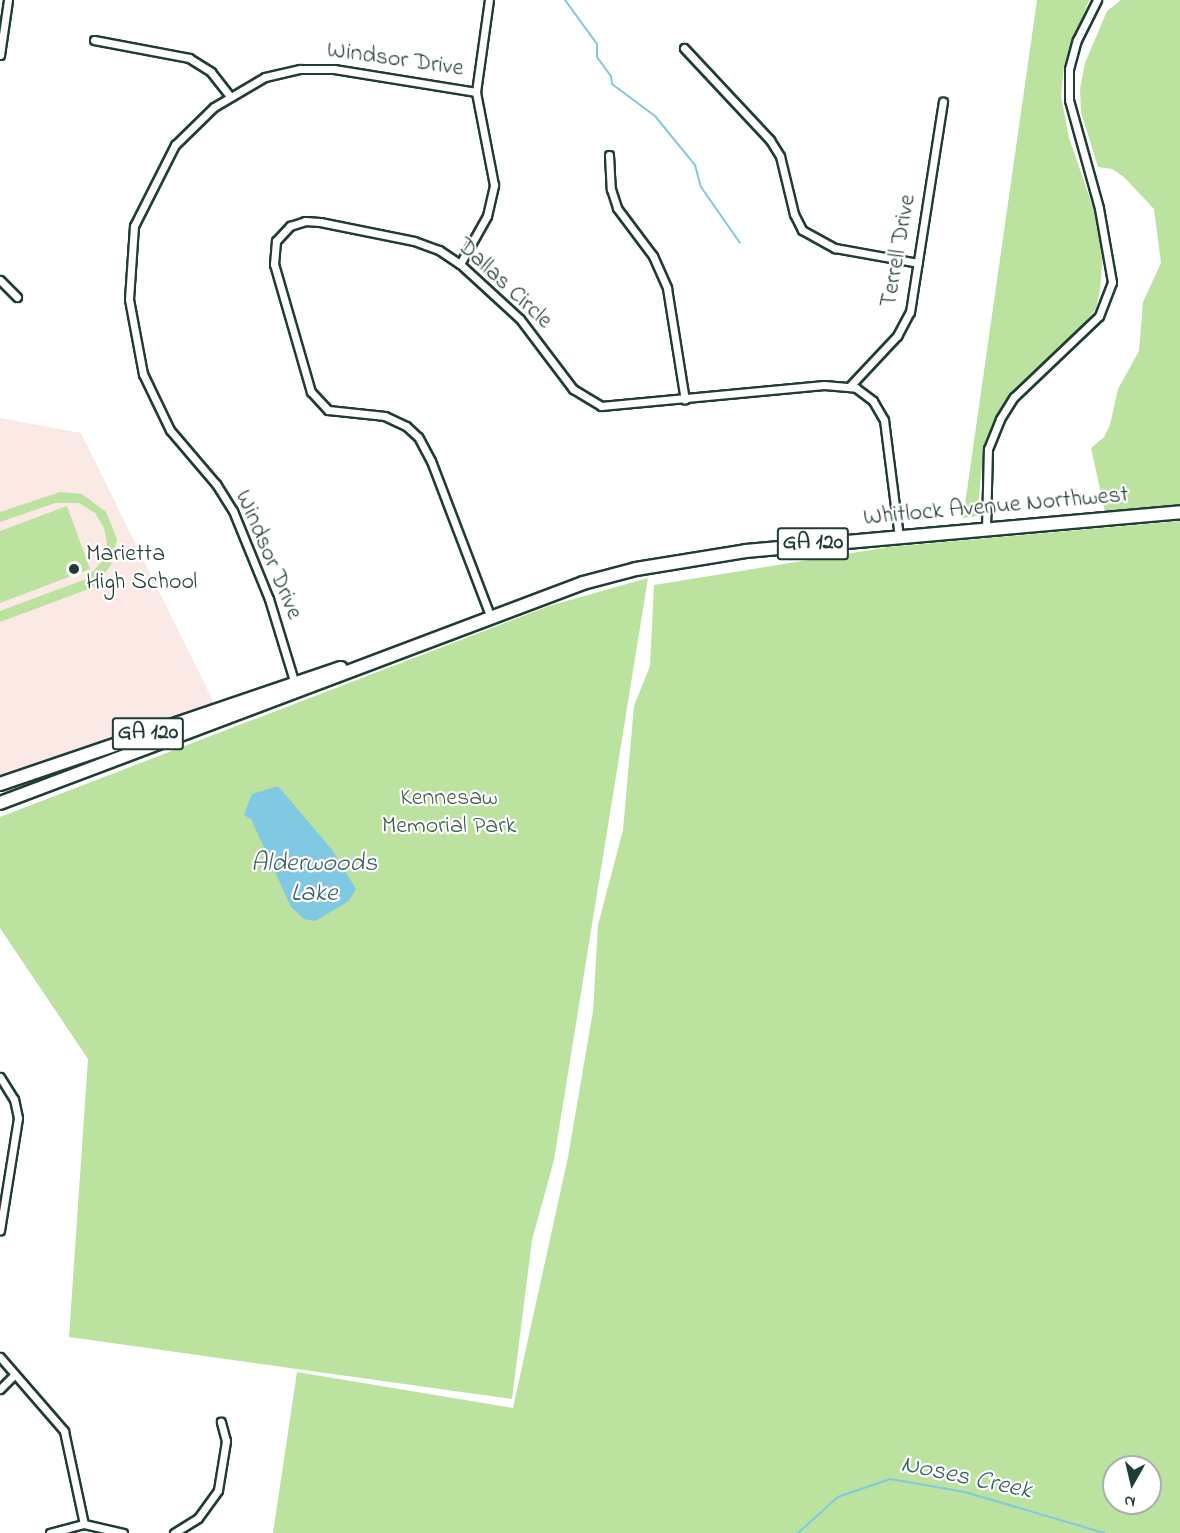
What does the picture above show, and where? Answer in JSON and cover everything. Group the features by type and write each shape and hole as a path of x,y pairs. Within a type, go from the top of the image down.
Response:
{"highway":[{"name":"Whitlock Avenue Northwest","path":"0,803 296,688 583,583 665,562 899,537 1180,512"},
{"name":"Whitlock Avenue Northwest","path":"0,784 296,688"}],"street":[{"path":"0,55 8,0"},
{"path":"460,264 487,216 494,185 476,92 489,0"},
{"path":"986,529 988,449 999,419 1014,397 1099,316 1112,282 1099,208 1069,100 1069,69 1077,40 1098,0"},
{"path":"94,40 189,58 211,72 230,96"},
{"path":"684,48 770,140 780,156 794,214 802,230 835,248 918,263"},
{"name":"Windsor Drive","path":"296,688 269,599 233,511 216,484 170,430 150,391 138,358 129,299 132,239 145,202 175,146 230,96 265,77 318,68 476,92"},
{"name":"Terrell Drive","path":"850,386 905,324 918,263 944,102"},
{"path":"609,155 610,189 617,208 653,256 667,288 685,400"},
{"name":"Dallas Circle","path":"491,618 431,461 418,437 392,419 334,412 314,397 273,257 276,241 284,230 305,221 423,243 460,264 529,329 568,383 587,400 614,407 850,386"},
{"path":"0,280 17,297"},
{"path":"850,386 873,401 884,420 899,537"},
{"path":"0,1077 14,1099 18,1118 3,1198 0,1231"},
{"path":"0,1357 14,1375 54,1416 67,1437 84,1524"},
{"path":"0,1389 14,1375"},
{"path":"174,1533 198,1518 218,1490 226,1441 221,1422"},
{"path":"50,1533 84,1524 123,1533"}],"shaded area":[{"name":"Marietta High School","path":"0,418 81,433 215,705 0,775"}],"green space":[{"path":"1037,0 1089,0 1064,66 1061,96 1069,138 1097,219 1103,253 1100,290 1096,309 1080,328 1009,396 984,445 977,516 963,518"},
{"path":"1121,0 1180,0 1180,506 1105,512 1091,448 1104,437 1110,425 1118,389 1139,351 1143,302 1161,263 1154,209 1124,177 1112,169 1098,167 1081,112 1080,89 1085,63 1107,11"},
{"path":"60,492 82,494 106,512 117,539 111,565 100,580 102,584 0,622 0,611 86,579 104,559 107,543 104,528 95,513 79,503 55,503 0,522 0,512"},
{"path":"67,506 90,569 0,603 0,531"},
{"path":"1180,521 1180,1533 273,1533 297,1372 513,1408 568,1157 593,1011 598,925 623,830 634,706 650,666 654,585 889,547"},
{"name":"Kennesaw Memorial Park","path":"648,578 554,1160 532,1240 512,1399 69,1337 88,1059 0,928 0,817 549,606"}],"water":[{"name":"Alderwoods Lake","path":"278,786 333,851 356,889 349,901 315,921 304,919 291,907 251,819 244,815 252,794"}],"waterway":[{"path":"565,0 597,44 597,57 611,76 612,84 655,116 695,165 701,187 740,243"},
{"name":"Noses Creek","path":"798,1533 838,1497 890,1479 965,1492 1104,1533"}],"place":[{"name":"Marietta High School","path":"74,569"}]}
